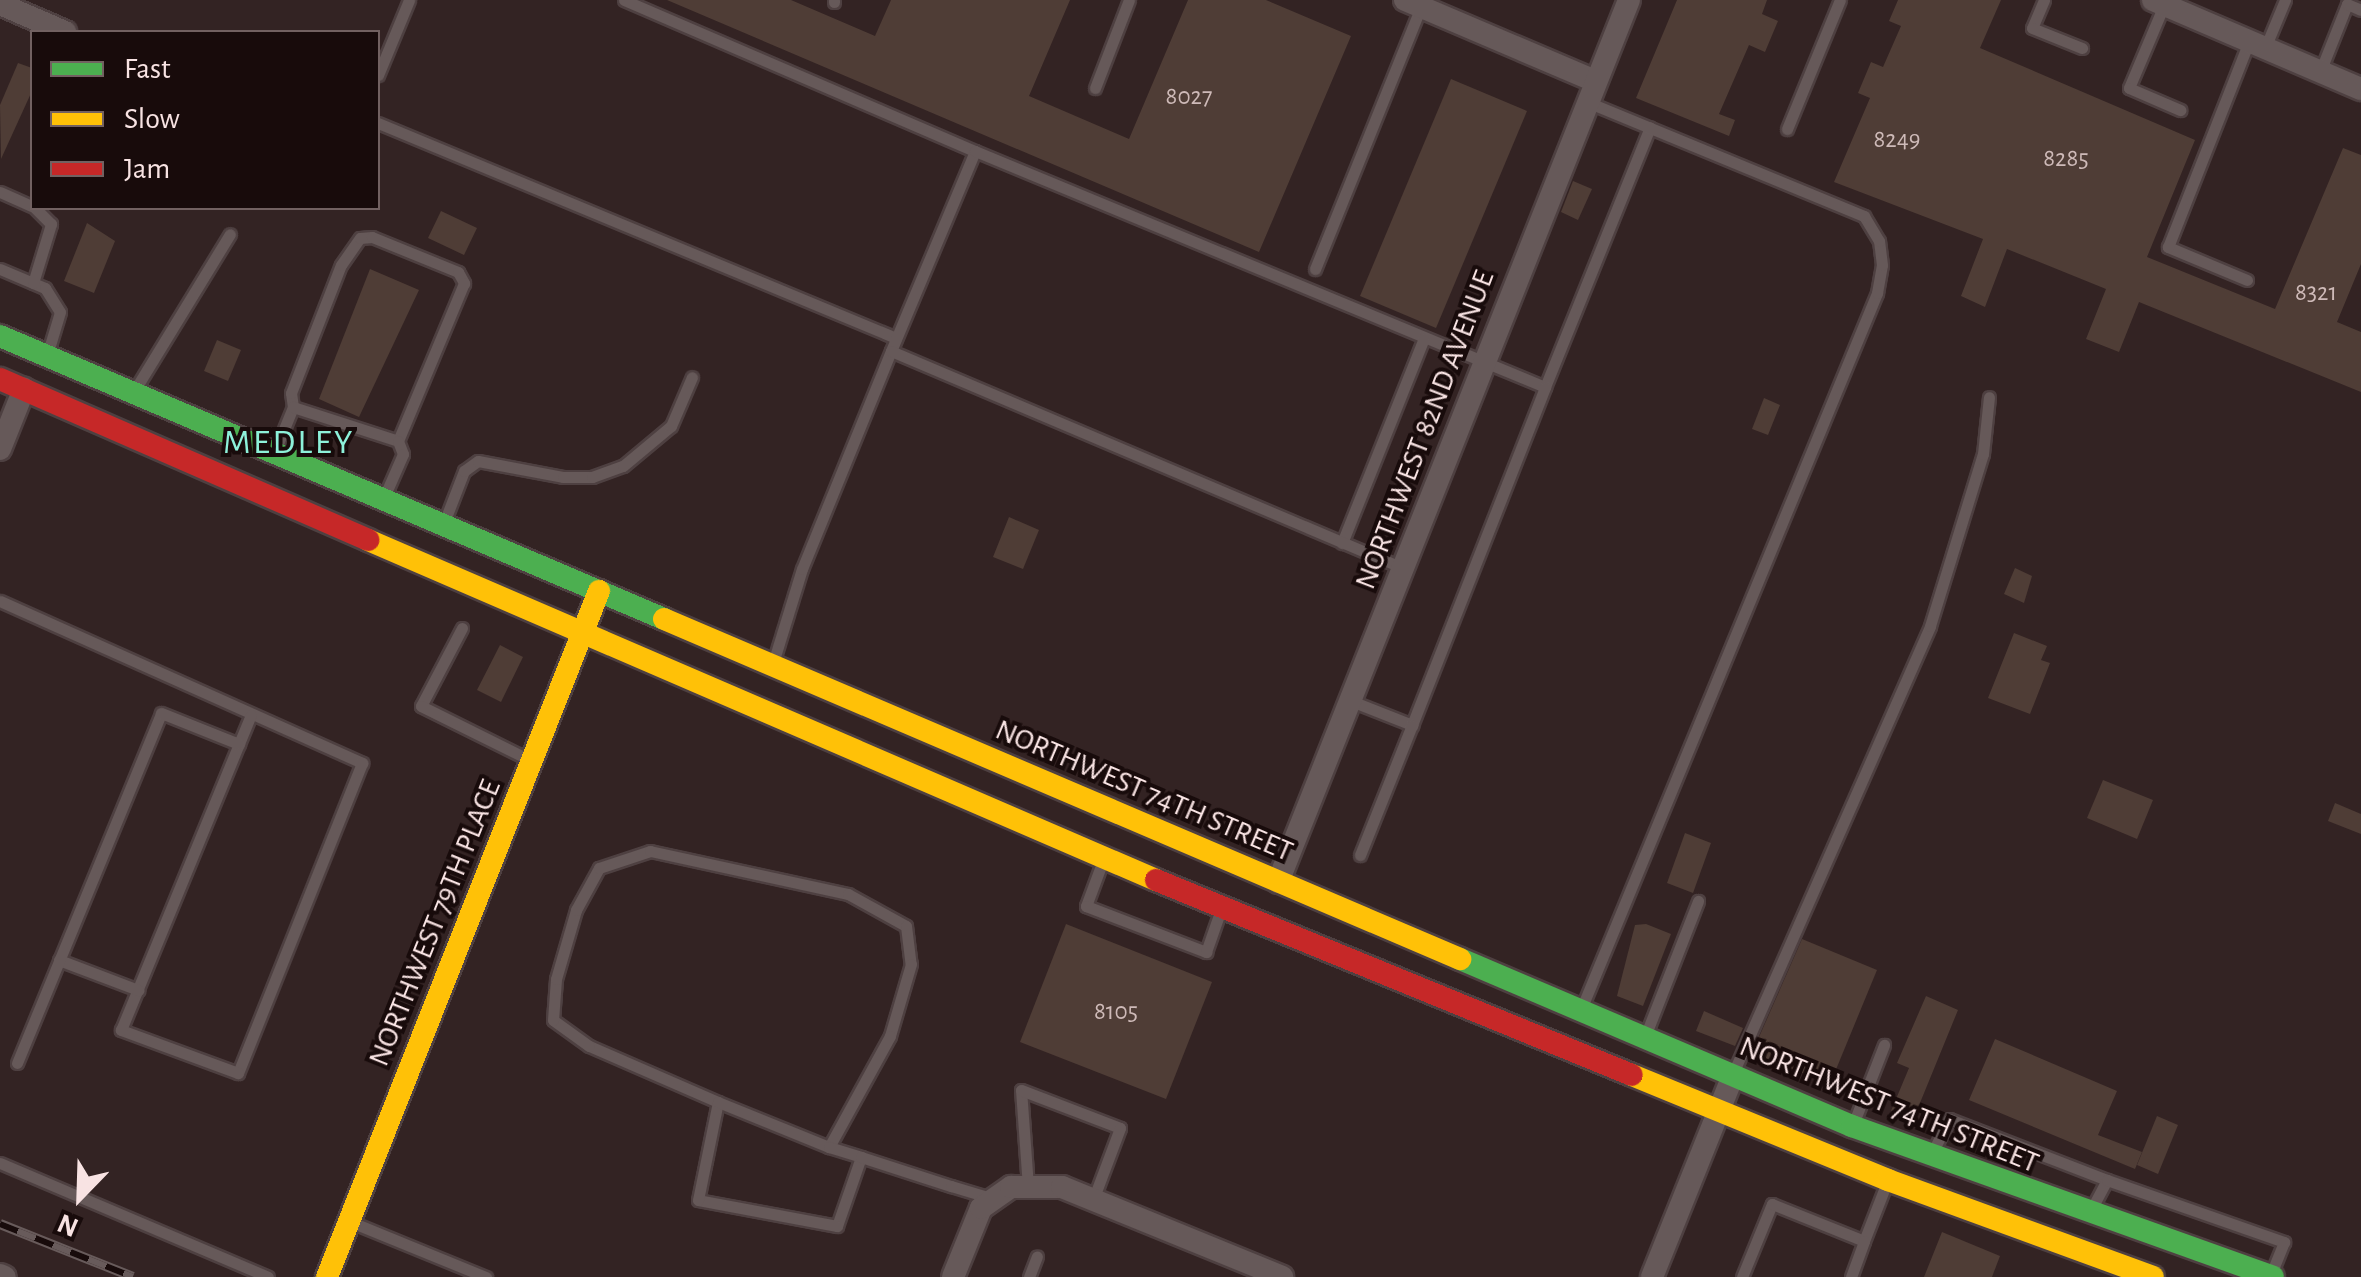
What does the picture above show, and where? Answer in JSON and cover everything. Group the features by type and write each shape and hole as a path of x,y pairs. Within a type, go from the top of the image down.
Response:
{"main road":[{"name":"NORTHWEST 74TH STREET","path":"0,336 1852,1126 2089,1214 2272,1276"},
{"path":"0,379 581,636 1104,858 1888,1180 2153,1277"},
{"path":"201,465 239,468 275,452"},
{"name":"NORTHWEST 79TH PLACE","path":"327,1277 599,590"}],"street":[{"name":"NORTHWEST 82ND AVENUE","path":"1278,882 1629,0"},
{"path":"2158,2 2361,90"},
{"path":"1413,3 1591,92"},
{"path":"0,4 59,30"},
{"path":"0,449 24,389"},
{"path":"1652,1277 1733,1075"},
{"path":"953,1277 981,1208 1011,1191 1062,1188 1233,1268 1282,1277"}],"lane":[{"path":"380,70 409,0"},
{"path":"624,0 975,151 1546,387"},
{"path":"1095,88 1129,0"},
{"path":"1787,129 1840,0"},
{"path":"2044,0 2032,28 2082,48"},
{"path":"2247,280 2168,247 2257,44 2284,0"},
{"path":"2158,2 2129,88 2180,110"},
{"path":"1315,270 1413,3"},
{"path":"2320,72 2347,4 2361,10"},
{"path":"1581,1011 1877,293 1882,265 1879,241 1864,216 1650,127 1591,92"},
{"path":"380,124 1403,568"},
{"path":"1360,856 1650,127"},
{"path":"773,664 802,569 975,151"},
{"path":"0,192 30,205"},
{"path":"33,283 51,224 37,210"},
{"path":"134,393 230,234"},
{"path":"275,452 293,408 291,393 341,265 360,238 372,237 458,272 464,283 398,441 403,454 384,499"},
{"path":"0,269 33,283 60,312 46,356"},
{"path":"1342,543 1424,338"},
{"path":"443,524 464,471 478,461 563,477 592,477 623,466 670,426 692,376"},
{"path":"1733,1075 1930,626 1983,454 1989,397"},
{"path":"293,408 398,441"},
{"path":"0,601 362,763 238,1074 121,1030 250,715"},
{"path":"462,628 421,706 532,761"},
{"path":"1350,701 1412,725"},
{"path":"17,1063 161,712 239,744"},
{"path":"829,1147 890,1036 910,964 906,926 848,894 650,851 599,868 576,910 556,979 553,1020 589,1046 829,1147 1011,1191 1021,1090 1120,1128 1092,1200"},
{"path":"1104,858 1086,906 1206,952 1222,907"},
{"path":"1644,1038 1698,901"},
{"path":"59,960 138,990"},
{"path":"1852,1126 1884,1045"},
{"path":"718,1102 698,1200 837,1226 861,1157"},
{"path":"1931,1157 1948,1118 2106,1180 2284,1242 2272,1276"},
{"path":"0,1163 268,1277"},
{"path":"1851,1277 1888,1180"},
{"path":"2089,1214 2106,1180"},
{"path":"1742,1277 1772,1204 1864,1241"},
{"path":"349,1220 486,1277"},
{"path":"1029,1277 1037,1256"}],"building":[{"path":"667,0 791,0 875,36 891,0 1070,0 1029,96 1129,139 1188,0 1266,0 1351,36 1259,252"},
{"path":"1677,0 1767,0 1762,14 1778,21 1765,52 1749,45 1719,114 1735,120 1729,136 1636,98"},
{"path":"1898,0 2001,0 1980,48 2195,140 2147,257 2275,309 2343,148 2361,155 2361,264 2337,322 2361,332 2361,392 2139,302 2119,352 2086,339 2106,289 2007,249 1985,307 1961,296 1983,239 1834,182 1870,98 1858,93 1871,62 1883,67 1901,26 1889,21"},
{"path":"18,63 30,67 30,95 1,159 0,105"},
{"path":"1451,79 1527,111 1436,328 1360,296"},
{"path":"1573,181 1592,189 1578,220 1561,212"},
{"path":"441,211 477,228 464,255 428,238"},
{"path":"87,223 115,241 94,293 64,281"},
{"path":"370,269 419,290 359,417 319,399"},
{"path":"217,340 241,350 228,381 204,371"},
{"path":"1764,398 1780,405 1768,435 1752,429"},
{"path":"1009,517 1039,530 1023,569 993,557"},
{"path":"2015,568 2032,576 2024,603 2004,594"},
{"path":"2014,633 2047,646 2041,660 2050,663 2030,714 1988,698"},
{"path":"500,645 523,657 501,702 477,690"},
{"path":"2103,780 2153,800 2137,839 2087,818"},
{"path":"2335,803 2361,814 2361,834 2328,821"},
{"path":"1685,833 1711,843 1693,893 1667,883"},
{"path":"1066,924 1212,982 1166,1099 1020,1042"},
{"path":"1646,924 1671,934 1643,1006 1617,996 1635,925"},
{"path":"1802,939 1877,970 1830,1084 1752,1053"},
{"path":"1926,996 1958,1010 1913,1120 1891,1111 1909,1068 1897,1063"},
{"path":"1704,1011 1743,1028 1735,1046 1696,1031"},
{"path":"1995,1039 2117,1091 2098,1135 2142,1152 2135,1169 1969,1100"},
{"path":"2157,1116 2178,1125 2158,1174 2137,1165"},
{"path":"1942,1232 2000,1256 1992,1277 1924,1277"}],"railway":[{"path":"0,1224 133,1277"}],"traffic: fast":[{"path":"0,336 664,619"},
{"path":"1460,959 1852,1126 2273,1277"}],"traffic: slow":[{"path":"368,540 1156,880"},
{"path":"327,1277 599,591"},
{"path":"664,619 1460,959"},
{"path":"1632,1075 1888,1180 2153,1277"}],"traffic: jam":[{"path":"0,379 368,540"},
{"path":"1156,880 1632,1075"}],"district":[{"name":"MEDLEY","path":"289,443"}]}
